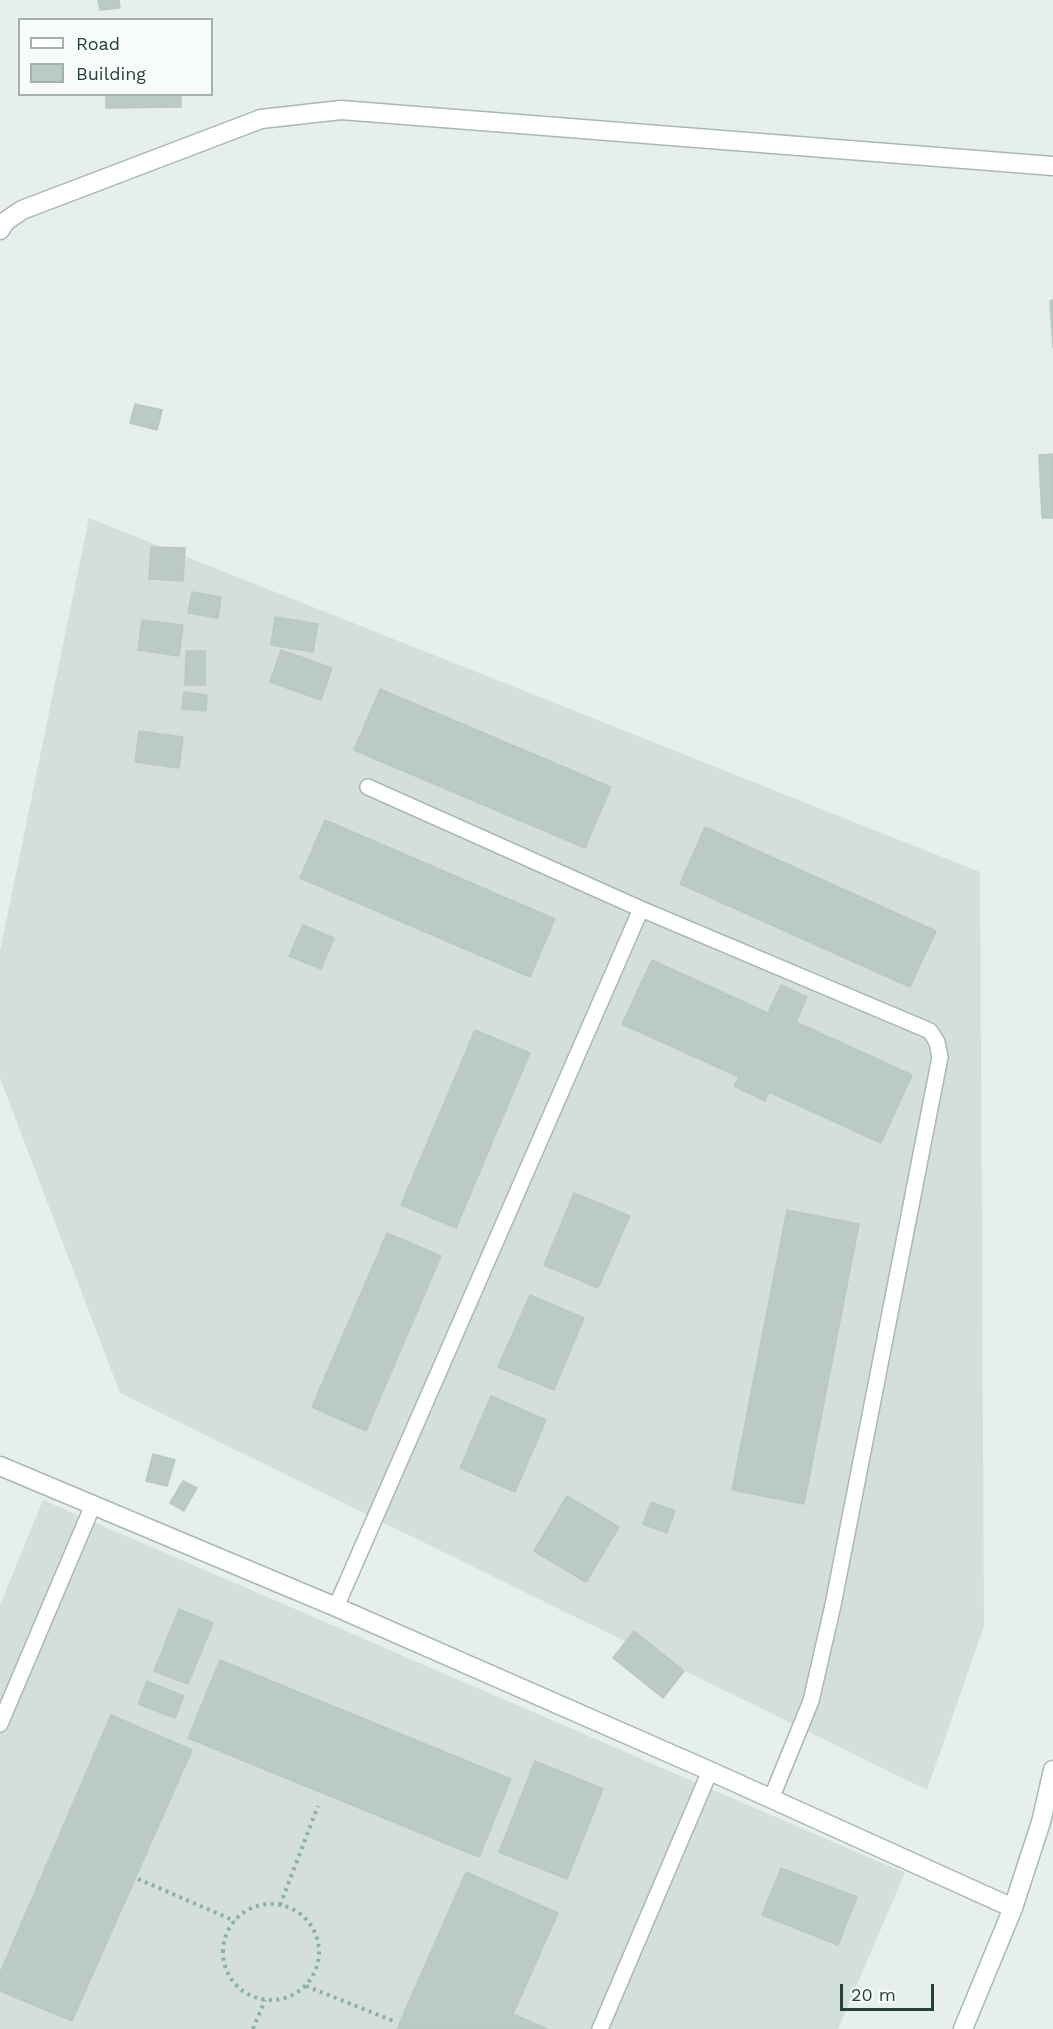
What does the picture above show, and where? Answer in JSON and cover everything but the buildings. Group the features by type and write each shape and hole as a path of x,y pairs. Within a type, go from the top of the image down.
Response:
{"street":[{"path":"0,230 6,221 22,210 261,119 341,110 1053,166"},
{"path":"0,1466 336,1607 710,1771 1013,1908"},
{"path":"963,2029 1013,1908 1041,1822 1053,1770"}],"lane":[{"path":"368,787 641,909 930,1031 937,1042 940,1057 831,1615 811,1701 771,1799"},
{"path":"336,1607 641,909"},
{"path":"0,1724 93,1505"},
{"path":"600,2029 710,1771"}],"path":[{"path":"280,1905 318,1806"},
{"path":"138,1879 235,1921"},
{"path":"280,1905 306,1918 314,1930 319,1945 319,1960 315,1974 306,1986 293,1996 277,2001 265,2000 245,1993 233,1982 225,1967 223,1951 226,1935 235,1921 255,1906 280,1905"},
{"path":"306,1986 396,2022"},
{"path":"253,2029 265,2000"}],"shaded area":[{"path":"89,518 980,872 984,1626 927,1790 120,1393 0,1078 0,951"},
{"path":"43,1500 905,1873 838,2029 0,2029 0,1605"}]}
